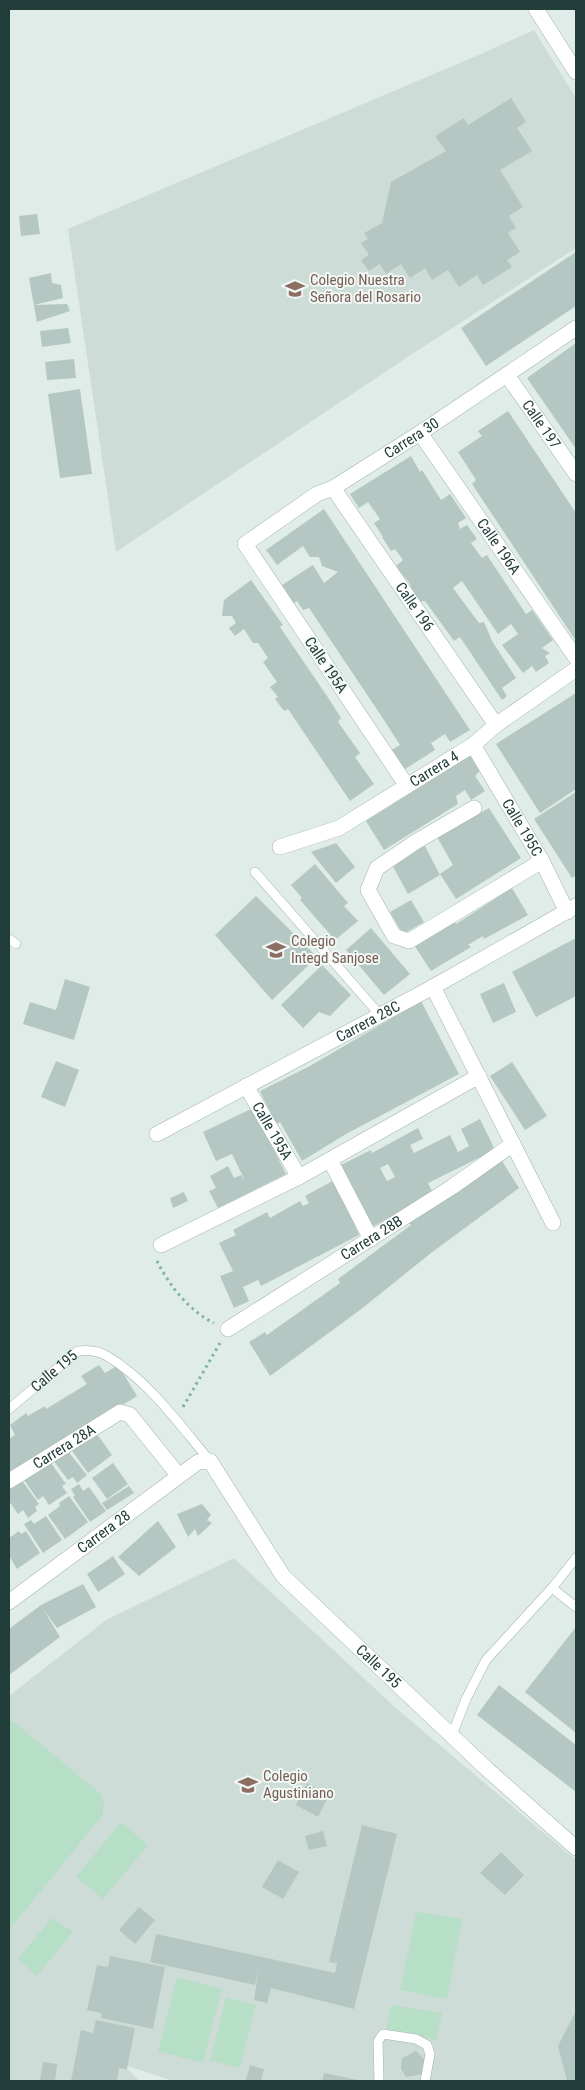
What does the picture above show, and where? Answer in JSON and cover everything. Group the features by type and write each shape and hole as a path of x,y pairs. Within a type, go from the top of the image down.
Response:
{"street":[{"path":"536,9 576,72"},
{"name":"Carrera 30","path":"245,544 318,494 333,488 420,433 576,328"},
{"name":"Calle 197","path":"507,374 576,474"},
{"name":"Calle 196A","path":"420,433 576,658"},
{"name":"Calle 196","path":"333,488 496,725"},
{"name":"Calle 195A","path":"245,544 407,786"},
{"name":"Carrera 4","path":"280,847 340,828 473,745 496,725 576,669"},
{"name":"Calle 195C","path":"473,745 572,909"},
{"path":"474,808 417,841 377,868 368,890 394,936 409,941 542,862"},
{"name":"Carrera 28C","path":"157,1134 433,987 572,909"},
{"path":"433,987 514,1144 552,1223"},
{"path":"161,1245 299,1177 478,1076"},
{"name":"Calle 195A","path":"246,1086 299,1177"},
{"name":"Carrera 28B","path":"228,1329 452,1187 514,1144"},
{"path":"330,1160 371,1239"},
{"name":"Carrera 28A","path":"9,1481 120,1412 130,1415 179,1476"},
{"name":"Carrera 28","path":"9,1602 179,1476 204,1461"},
{"name":"Calle 195","path":"204,1461 283,1576 488,1770 576,1848"}],"lane":[{"path":"255,872 380,1015"},
{"name":"Calle 195","path":"9,1409 78,1351 87,1350 106,1355 154,1395 176,1420 204,1461"},
{"path":"452,1735 466,1699 486,1660 576,1560"},
{"path":"552,1588 576,1607"},
{"path":"379,2081 378,2041 383,2034 416,2039 427,2044 430,2054 425,2081"}],"path":[{"path":"161,1245 155,1256 166,1279 201,1316 228,1329 211,1362 188,1396 176,1420"}],"shaded area":[{"name":"Colegio Nuestra Señora del Rosario","path":"534,30 576,98 576,248 406,358 116,552 68,229"},
{"name":"Colegio Agustiniano","path":"234,1558 397,1709 576,1860 576,2081 174,2081 124,2065 139,2081 9,2081 9,1696 106,1620"}],"green space":[{"path":"9,1720 13,1721 102,1795 104,1805 102,1816 9,1930"},
{"path":"121,1822 148,1845 103,1899 76,1877"},
{"path":"416,1912 462,1919 447,1999 400,1990"},
{"path":"52,1918 73,1932 37,1976 18,1959"},
{"path":"177,1977 222,1989 203,2063 158,2051"},
{"path":"226,1997 256,2005 240,2068 210,2060"},
{"path":"391,2005 442,2013 436,2040 386,2031"}],"building":[{"path":"511,98 526,122 517,128 532,151 500,170 523,207 509,216 516,228 508,233 520,252 507,260 512,267 483,285 477,275 459,287 448,270 432,280 425,268 410,278 401,264 386,274 380,264 369,271 361,260 369,255 361,243 368,239 364,233 382,223 391,182 446,151 435,136 464,118 468,125"},
{"path":"37,214 40,234 21,236 19,216"},
{"path":"576,252 576,306 486,366 461,328"},
{"path":"51,273 52,283 61,285 63,298 34,305 67,304 70,311 37,322 29,278"},
{"path":"68,328 71,343 42,347 40,331"},
{"path":"576,343 576,449 527,378"},
{"path":"74,359 76,378 47,380 45,362"},
{"path":"80,389 92,474 60,478 48,394"},
{"path":"508,411 576,513 576,641 472,484 476,480 458,452 482,436 478,431"},
{"path":"411,456 420,472 422,470 441,500 450,494 466,518 458,523 460,529 467,525 477,539 471,543 482,558 487,555 526,614 532,610 553,640 542,648 550,653 545,656 549,663 536,672 532,666 523,673 502,645 518,634 511,624 498,634 462,581 453,588 479,623 484,622 492,641 516,678 502,688 507,696 502,700 460,637 454,641 425,601 418,602 407,586 411,585 396,566 403,560 395,549 391,551 382,537 374,523 380,519 368,502 359,508 350,494"},
{"path":"324,509 470,730 450,742 445,734 431,743 435,750 402,771 390,751 400,745 380,714 309,608 303,610 297,601 294,603 282,585 313,565 324,583 338,572 322,566 319,557 310,557 303,546 277,565 266,550"},
{"path":"251,580 283,625 280,627 341,718 338,722 360,753 355,757 374,784 350,801 288,709 284,711 275,699 278,697 270,687 277,682 263,662 268,658 258,643 253,643 244,629 235,636 229,628 236,623 232,616 222,616 224,600"},
{"path":"576,693 576,789 540,813 496,744"},
{"path":"474,753 483,767 475,776 485,791 471,800 465,790 456,796 458,804 384,850 366,821"},
{"path":"576,792 576,875 572,878 534,819"},
{"path":"489,808 521,858 456,899 440,874 453,865 437,837"},
{"path":"336,843 355,867 336,883 311,852"},
{"path":"425,846 440,875 408,894 391,863"},
{"path":"315,864 348,903 344,906 358,921 335,940 300,900 302,898 291,885"},
{"path":"512,888 528,915 484,939 483,936 468,945 471,947 431,971 414,945 454,920 456,924"},
{"path":"256,896 317,957 272,1000 215,935"},
{"path":"411,900 424,922 403,934 390,912"},
{"path":"371,928 410,974 384,995 346,950"},
{"path":"576,938 576,996 536,1017 512,972"},
{"path":"322,965 351,995 330,1016 319,1012 303,1028 281,1005"},
{"path":"65,979 90,987 74,1040 23,1024 30,1002 56,1010"},
{"path":"504,983 516,1012 493,1023 480,994"},
{"path":"421,1001 459,1074 346,1134 302,1161 280,1122 276,1124 260,1091 310,1066"},
{"path":"56,1061 79,1070 65,1107 41,1097"},
{"path":"512,1062 547,1116 525,1130 490,1076"},
{"path":"253,1108 286,1174 218,1208 209,1191 216,1188 210,1176 228,1166 234,1178 241,1175 245,1181 232,1154 216,1161 203,1132"},
{"path":"480,1119 495,1150 428,1183 433,1193 370,1228 339,1166 371,1150 372,1153 418,1128 423,1139 410,1145 414,1153 450,1135 458,1152 469,1146 461,1129","holes":["388,1164 395,1177 387,1181 380,1168"]},
{"path":"502,1161 519,1188 431,1253 360,1310 270,1376 249,1342 265,1332 267,1335 340,1283 338,1279 411,1225 408,1221 481,1171"},
{"path":"334,1180 359,1235 261,1286 258,1280 243,1287 249,1301 234,1308 220,1276 233,1271 219,1243 236,1235 233,1230 267,1212 270,1218 300,1201 303,1206 309,1203 305,1196"},
{"path":"184,1192 188,1201 173,1208 170,1198"},
{"path":"99,1365 105,1373 118,1365 137,1396 9,1476 9,1439 15,1435 10,1425 26,1413 28,1416 45,1406 46,1409 87,1384 81,1376"},
{"path":"94,1430 112,1455 88,1473 70,1448"},
{"path":"67,1450 87,1475 77,1483 73,1477 68,1480 53,1460"},
{"path":"48,1459 66,1484 62,1486 67,1493 49,1505 43,1496 38,1500 22,1477"},
{"path":"113,1463 128,1484 107,1499 92,1478"},
{"path":"20,1478 39,1504 35,1507 37,1511 28,1518 23,1510 18,1514 9,1501 9,1486"},
{"path":"79,1484 83,1491 89,1487 106,1511 90,1522 73,1497 75,1496 71,1489"},
{"path":"129,1486 134,1493 107,1510 102,1503"},
{"path":"69,1496 88,1522 65,1539 48,1515 60,1506 59,1503"},
{"path":"202,1504 211,1515 207,1520 212,1523 198,1536 195,1529 188,1537 177,1514"},
{"path":"46,1516 62,1540 43,1553 24,1524 31,1520 34,1524"},
{"path":"158,1521 176,1547 139,1576 118,1557"},
{"path":"19,1531 21,1534 26,1531 40,1553 17,1569 9,1556 9,1538"},
{"path":"113,1556 125,1574 98,1592 87,1574"},
{"path":"83,1584 96,1607 57,1628 43,1609 60,1637 9,1675 9,1629 41,1605"},
{"path":"576,1627 576,1733 525,1692"},
{"path":"499,1685 576,1745 576,1792 477,1715"},
{"path":"307,1783 329,1795 318,1817 296,1805"},
{"path":"362,1825 397,1834 354,2009 271,1988 267,2003 254,2000 259,1968 255,1985 150,1962 156,1934 335,1973 337,1963 329,1962"},
{"path":"323,1831 327,1846 309,1850 305,1836"},
{"path":"501,1852 524,1875 505,1895 480,1873"},
{"path":"278,1860 299,1872 283,1899 262,1887"},
{"path":"139,1907 155,1920 135,1944 119,1930"},
{"path":"110,1956 165,1967 153,2029 101,2018 102,2013 87,2010 97,1965 108,1967"},
{"path":"576,2011 576,2081 567,2081 558,2046"},
{"path":"96,2020 135,2028 127,2069 119,2068 117,2081 71,2081 81,2030 93,2033"},
{"path":"416,2051 427,2062 425,2074 406,2077 401,2069 402,2058"},
{"path":"43,2062 57,2064 55,2081 40,2081"},
{"path":"250,2065 264,2069 261,2081 246,2080"},
{"path":"324,2073 358,2080 358,2081 322,2081"}],"place":[{"name":"Colegio Nuestra Señora del Rosario","path":"295,289"},
{"name":"Colegio Integd Sanjose","path":"276,950"},
{"name":"Colegio Agustiniano","path":"248,1785"}]}
